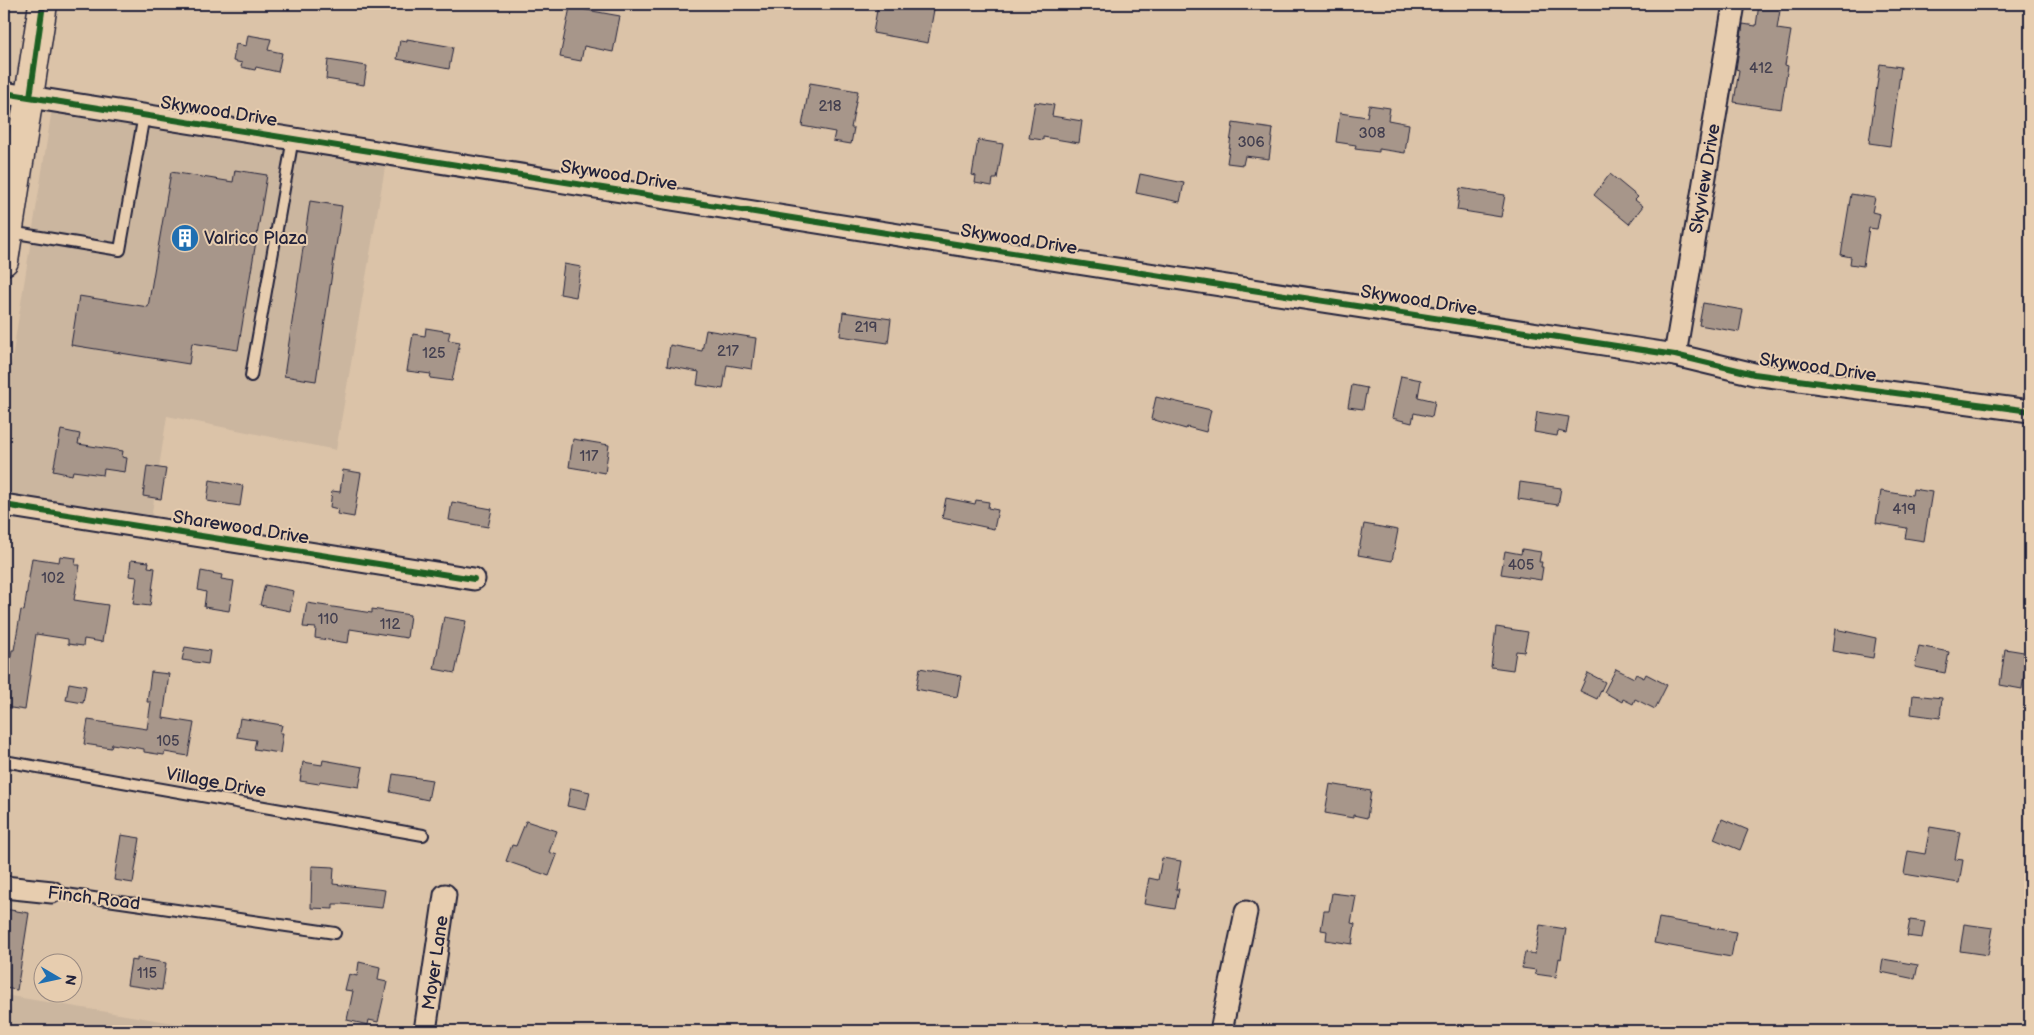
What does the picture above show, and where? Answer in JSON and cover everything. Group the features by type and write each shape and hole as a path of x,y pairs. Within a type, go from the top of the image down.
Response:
{"highway":[{"path":"4,261 44,4"}],"street":[{"name":"Skyview Drive","path":"1675,355 1734,4"},
{"name":"Skywood Drive","path":"4,93 1675,355 1754,374 2030,411"},
{"name":"Sharewood Drive","path":"4,506 474,578"},
{"name":"Finch Road","path":"4,887 52,892"},
{"name":"Moyer Lane","path":"425,1031 445,895"},
{"path":"1221,1031 1246,912"}],"lane":[{"path":"8,232 120,250 144,115"},
{"path":"251,376 293,138"},
{"name":"Village Drive","path":"4,761 423,835"},
{"name":"Finch Road","path":"52,892 335,933"}],"shaded area":[{"path":"52,109 386,162 336,450 167,416 151,519 4,496 4,409"},
{"path":"4,995 32,1000 32,1002 46,1002 222,1031 4,1031"}],"building":[{"path":"878,4 935,4 928,43 873,33"},
{"path":"1759,4 1781,4 1777,29 1791,31 1785,65 1788,66 1781,109 1734,102 1739,70 1736,69 1743,24 1756,26"},
{"path":"570,7 620,16 613,52 584,46 581,61 560,57"},
{"path":"248,35 271,39 268,50 282,53 278,72 256,67 255,70 241,67 242,63 233,61 236,44 246,46"},
{"path":"407,39 453,47 449,69 397,59 400,40 407,41"},
{"path":"328,60 367,66 364,85 326,79"},
{"path":"1880,64 1901,67 1890,146 1869,143"},
{"path":"810,83 858,91 851,128 854,128 851,144 833,141 835,132 802,126"},
{"path":"1035,102 1054,105 1052,116 1082,121 1079,143 1043,137 1043,140 1029,138"},
{"path":"1369,105 1390,108 1388,120 1409,124 1405,153 1379,149 1379,152 1355,149 1356,145 1336,142 1340,113 1367,117"},
{"path":"1233,123 1273,129 1269,159 1245,156 1243,165 1227,163"},
{"path":"978,140 1003,144 997,179 993,179 992,186 975,183 976,176 972,175"},
{"name":"Valrico Plaza","path":"235,170 267,175 238,350 192,343 189,364 71,345 79,296 148,307 171,172 233,182"},
{"path":"1140,174 1184,183 1180,202 1136,193"},
{"path":"1610,174 1638,197 1635,200 1643,206 1629,224 1594,195"},
{"path":"1460,188 1505,195 1501,217 1457,210"},
{"path":"1851,194 1875,198 1872,212 1880,214 1877,229 1869,228 1863,266 1850,264 1851,257 1841,255"},
{"path":"310,201 342,206 316,381 284,376"},
{"path":"564,264 581,267 576,297 560,294"},
{"path":"1703,303 1743,310 1739,332 1699,325"},
{"path":"843,312 891,319 888,343 840,336"},
{"path":"426,328 450,332 448,340 460,342 452,381 430,378 431,374 407,371 413,334 425,336"},
{"path":"706,330 756,338 752,369 727,365 723,389 697,385 699,372 667,366 670,345 702,351"},
{"path":"1401,376 1421,380 1418,397 1435,401 1432,417 1414,413 1412,423 1392,418"},
{"path":"1352,385 1367,388 1363,409 1348,407"},
{"path":"1156,397 1211,410 1206,432 1187,427 1186,429 1151,419"},
{"path":"1537,412 1569,417 1566,433 1558,431 1557,436 1534,432"},
{"path":"61,430 80,434 78,444 123,451 122,457 127,458 125,472 104,469 103,475 73,471 72,475 53,471"},
{"path":"573,439 609,445 605,473 569,467"},
{"path":"147,466 166,469 161,499 143,496"},
{"path":"343,470 361,473 354,517 337,514 338,509 330,507 332,491 340,492"},
{"path":"210,480 243,486 240,506 207,501"},
{"path":"1520,482 1561,488 1558,505 1518,499"},
{"path":"1913,489 1932,492 1924,541 1905,538 1907,528 1876,523 1881,491 1912,495"},
{"path":"946,498 975,504 976,500 989,502 988,508 998,510 994,529 942,518"},
{"path":"452,502 492,509 488,527 449,520"},
{"path":"1364,524 1398,530 1392,561 1358,555"},
{"path":"1522,549 1541,552 1539,562 1542,562 1541,567 1543,567 1541,580 1501,574 1505,551 1521,554"},
{"path":"60,556 76,558 75,565 80,565 74,600 108,605 102,642 84,639 83,646 68,644 68,639 36,634 25,710 4,707 4,687 6,688 21,610 24,611 32,558 59,562"},
{"path":"131,560 149,562 148,567 155,568 150,606 133,604 137,577 129,576"},
{"path":"201,571 222,575 221,579 234,581 229,611 204,607 206,592 198,590"},
{"path":"265,585 294,591 290,611 260,605"},
{"path":"307,603 372,613 372,609 410,615 407,638 350,629 348,643 315,638 316,628 303,627"},
{"path":"444,617 466,621 455,673 434,669"},
{"path":"1496,627 1528,632 1524,652 1516,651 1513,670 1491,667"},
{"path":"1835,629 1876,638 1873,658 1832,651"},
{"path":"1919,646 1949,652 1945,673 1915,667"},
{"path":"185,647 210,651 208,664 182,660"},
{"path":"2005,649 2030,653 2028,667 2025,667 2022,689 2000,685"},
{"path":"920,668 961,676 957,697 916,689"},
{"path":"1616,669 1634,678 1636,674 1644,678 1646,674 1667,685 1655,709 1635,699 1633,704 1623,699 1622,702 1604,692"},
{"path":"151,672 169,674 163,718 194,723 188,756 165,752 164,755 144,752 144,749 112,744 111,748 84,744 88,720 147,729 151,702 147,702"},
{"path":"1588,673 1605,682 1597,699 1580,691"},
{"path":"69,683 86,686 83,703 66,700"},
{"path":"1913,695 1942,698 1940,718 1911,714"},
{"path":"240,718 282,725 280,733 283,733 280,753 254,749 256,740 237,737"},
{"path":"323,760 363,767 359,787 320,781 319,784 300,781 303,762 322,765"},
{"path":"393,774 432,780 428,800 390,792"},
{"path":"1330,784 1371,791 1367,818 1353,815 1353,818 1325,813"},
{"path":"571,788 590,792 586,810 567,806"},
{"path":"1722,819 1748,830 1740,850 1714,839"},
{"path":"526,821 557,831 549,852 557,855 549,876 506,861 512,845 516,846"},
{"path":"1930,827 1960,832 1955,859 1963,860 1959,883 1904,874 1908,851 1925,854"},
{"path":"121,835 140,838 133,883 114,880"},
{"path":"1162,858 1181,861 1175,909 1144,904 1149,878 1158,880"},
{"path":"312,866 334,867 333,884 385,890 382,908 333,904 333,909 311,908"},
{"path":"1332,893 1356,896 1351,923 1355,924 1352,944 1326,940 1327,931 1321,930 1324,911 1329,911"},
{"path":"4,909 29,913 17,990 4,988"},
{"path":"1659,918 1736,932 1731,957 1654,943"},
{"path":"1910,920 1925,922 1922,938 1907,936"},
{"path":"1964,924 1993,928 1988,955 1960,951"},
{"path":"1540,925 1566,929 1556,977 1535,974 1536,970 1522,968 1525,952 1535,954"},
{"path":"137,958 166,963 162,990 127,985 131,960 137,961"},
{"path":"1883,959 1918,965 1915,979 1881,972"},
{"path":"359,962 380,967 378,980 387,982 378,1022 369,1020 368,1025 347,1020 353,991 345,990 349,974 357,976"}],"cycle path":[{"path":"30,97 43,4"},
{"path":"4,93 1025,255 1675,355 1754,374 2030,411"},
{"path":"4,505 474,579"}],"place":[{"name":"Valrico Plaza","path":"185,238"}]}
